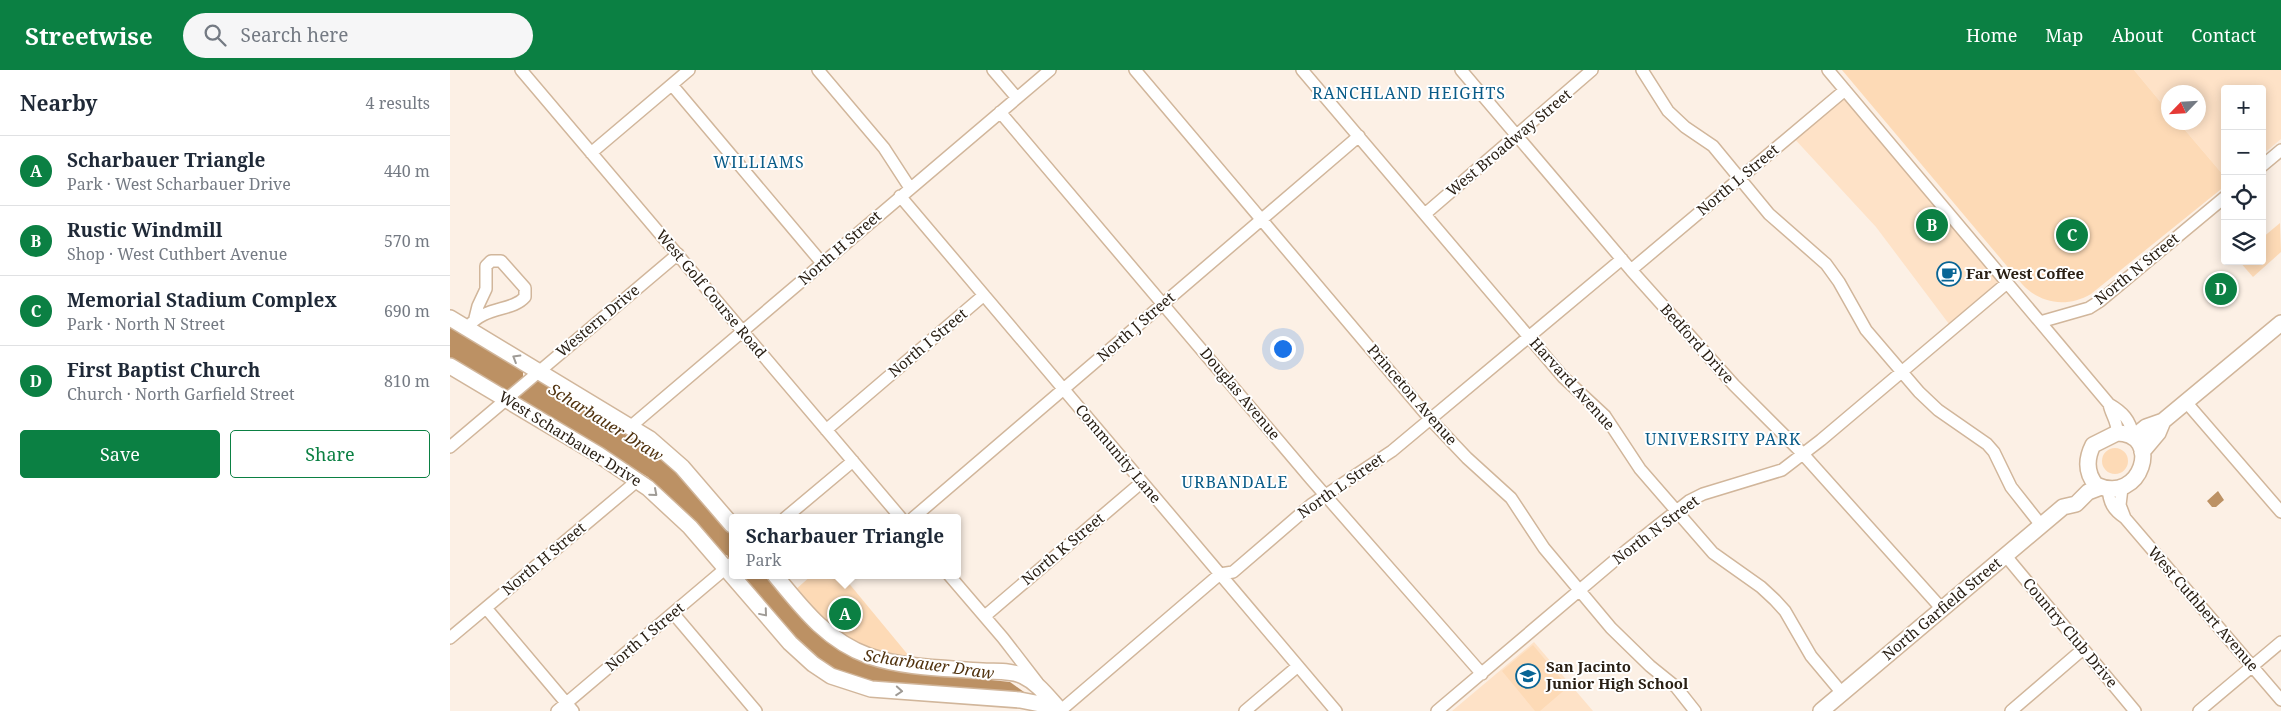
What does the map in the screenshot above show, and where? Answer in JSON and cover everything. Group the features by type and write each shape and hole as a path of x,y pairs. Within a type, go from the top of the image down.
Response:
{"main road":[{"path":"450,318 471,323 536,374 650,439 673,458 729,523"},
{"path":"2134,436 2146,427 2163,421 2281,323"},
{"name":"West Scharbauer Drive","path":"450,366 599,455 637,481 662,500 729,566"},
{"path":"2142,452 2158,433 2163,421"},
{"path":"2089,472 2086,482 2065,500 2063,507 2076,504 2088,492 2110,488 2134,480 2142,465 2142,452 2134,436 2128,433 2117,432 2093,445 2089,453 2091,479 2110,488"},
{"name":"North Garfield Street","path":"1821,711 2063,507"},
{"name":"West Scharbauer Drive","path":"739,579 790,644 813,664 831,676 845,682 871,689 1020,700 1046,705 1060,711"},
{"path":"778,579 817,624 830,635 857,651 884,660 920,666 1016,674 1037,684 1060,711"}],"street":[{"name":"West Golf Course Road","path":"521,70 898,514"},
{"path":"591,153 689,70"},
{"path":"818,70 884,148 910,188"},
{"path":"993,70 1017,98"},
{"name":"North H Street","path":"630,427 1050,70"},
{"name":"Princeton Avenue","path":"1134,70 1430,419 1471,462 1511,498 1544,548 1611,628 1650,666 1676,687 1695,711"},
{"name":"Harvard Avenue","path":"1302,70 1563,377 1605,416 1640,468 1713,553 1761,587 1785,611 1811,656 1842,693"},
{"name":"Bedford Drive","path":"1461,70 1631,270 1734,385 1802,453 1942,609"},
{"name":"West Broadway Street","path":"1424,214 1592,70"},
{"path":"1642,70 1668,111 1685,127 1713,146 1769,214 1826,264 1839,282 1866,330 1919,392 1938,410 1987,444 1994,452 2011,487 2041,525"},
{"path":"1828,70 2110,404 2120,410 2131,424 2134,436"},
{"path":"672,85 822,263"},
{"name":"North L Street","path":"1631,270 1845,90"},
{"name":"Douglas Avenue","path":"1000,112 1325,494 1482,674"},
{"name":"North J Street","path":"918,514 1359,136"},
{"path":"2266,163 2281,150"},
{"name":"Community Lane","path":"900,196 1336,711"},
{"name":"North N Street","path":"2040,322 2089,308 2100,301 2221,200"},
{"name":"Western Drive","path":"450,447 678,254"},
{"name":"North L Street","path":"1060,711 1220,574 1233,572 1325,494 1392,451 1622,259"},
{"path":"491,261 501,261 525,288 525,297 516,304 471,323 486,289 486,266 491,261"},
{"name":"North N Street","path":"1437,711 1579,590 1689,500 1782,470 2007,283"},
{"name":"North I Street","path":"826,430 984,295"},
{"path":"2186,402 2281,512"},
{"path":"2110,404 2111,414 2118,425 2117,432"},
{"path":"790,514 853,461"},
{"name":"North H Street","path":"450,638 637,481"},
{"name":"North K Street","path":"984,616 1142,482"},
{"name":"West Cuthbert Avenue","path":"2110,488 2109,501 2114,511 2125,518 2281,700"},
{"name":"Country Club Drive","path":"2005,556 2135,711"},
{"name":"North I Street","path":"557,711 570,707 673,613 729,566"},
{"path":"953,579 1060,711"},
{"path":"486,608 570,707"},
{"path":"673,613 756,711"},
{"path":"2199,711 2281,642"},
{"path":"2011,711 2083,649"},
{"path":"1245,711 1298,666"}],"shaded area":[{"path":"1842,70 2134,70 2161,103 2161,130 2185,130 2221,172 2221,189 2091,294 2073,301 2054,302 2037,296 2022,284"},
{"path":"2134,70 2281,70 2281,139 2266,152 2266,85 2221,85 2221,172 2185,130 2206,130 2206,85 2161,85 2161,103"},
{"path":"1844,90 2006,283 1952,328 1876,227 1791,135"},
{"path":"2280,223 2281,252 2253,277 2242,265 2266,265 2266,235"},
{"path":"2115,448 2124,452 2128,461 2124,470 2115,474 2106,470 2102,461 2106,452"},
{"path":"807,579 845,579 909,656 888,653 848,639 825,623 795,590"},
{"name":"San Jacinto Junior High School","path":"1534,642 1593,711 1452,711"},
{"path":"1533,645 1568,687 1540,711 1535,711 1502,671"}],"water":[{"name":"Scharbauer Draw","path":"450,327 523,371 523,376 544,382 653,451 685,479 729,531 729,559 727,555 722,556 648,477 522,403 506,389 498,389 450,360"},
{"path":"2218,491 2224,500 2216,507 2212,507 2207,501"},
{"path":"742,579 769,579 815,631 854,658 882,667 1010,682 1024,692 1022,696 877,684 835,670 803,649"}],"place":[{"name":"Rustic Windmill","path":"1932,225"},
{"name":"Memorial Stadium Complex","path":"2072,235"},
{"name":"Far West Coffee","path":"1949,274"},
{"name":"First Baptist Church","path":"2221,289"},
{"name":"Scharbauer Triangle","path":"845,614"},
{"name":"San Jacinto Junior High School","path":"1528,676"}],"district":[{"name":"RANCHLAND HEIGHTS","path":"1409,93"},
{"name":"WILLIAMS","path":"759,162"},
{"name":"UNIVERSITY PARK","path":"1723,439"},
{"name":"URBANDALE","path":"1235,482"}]}
